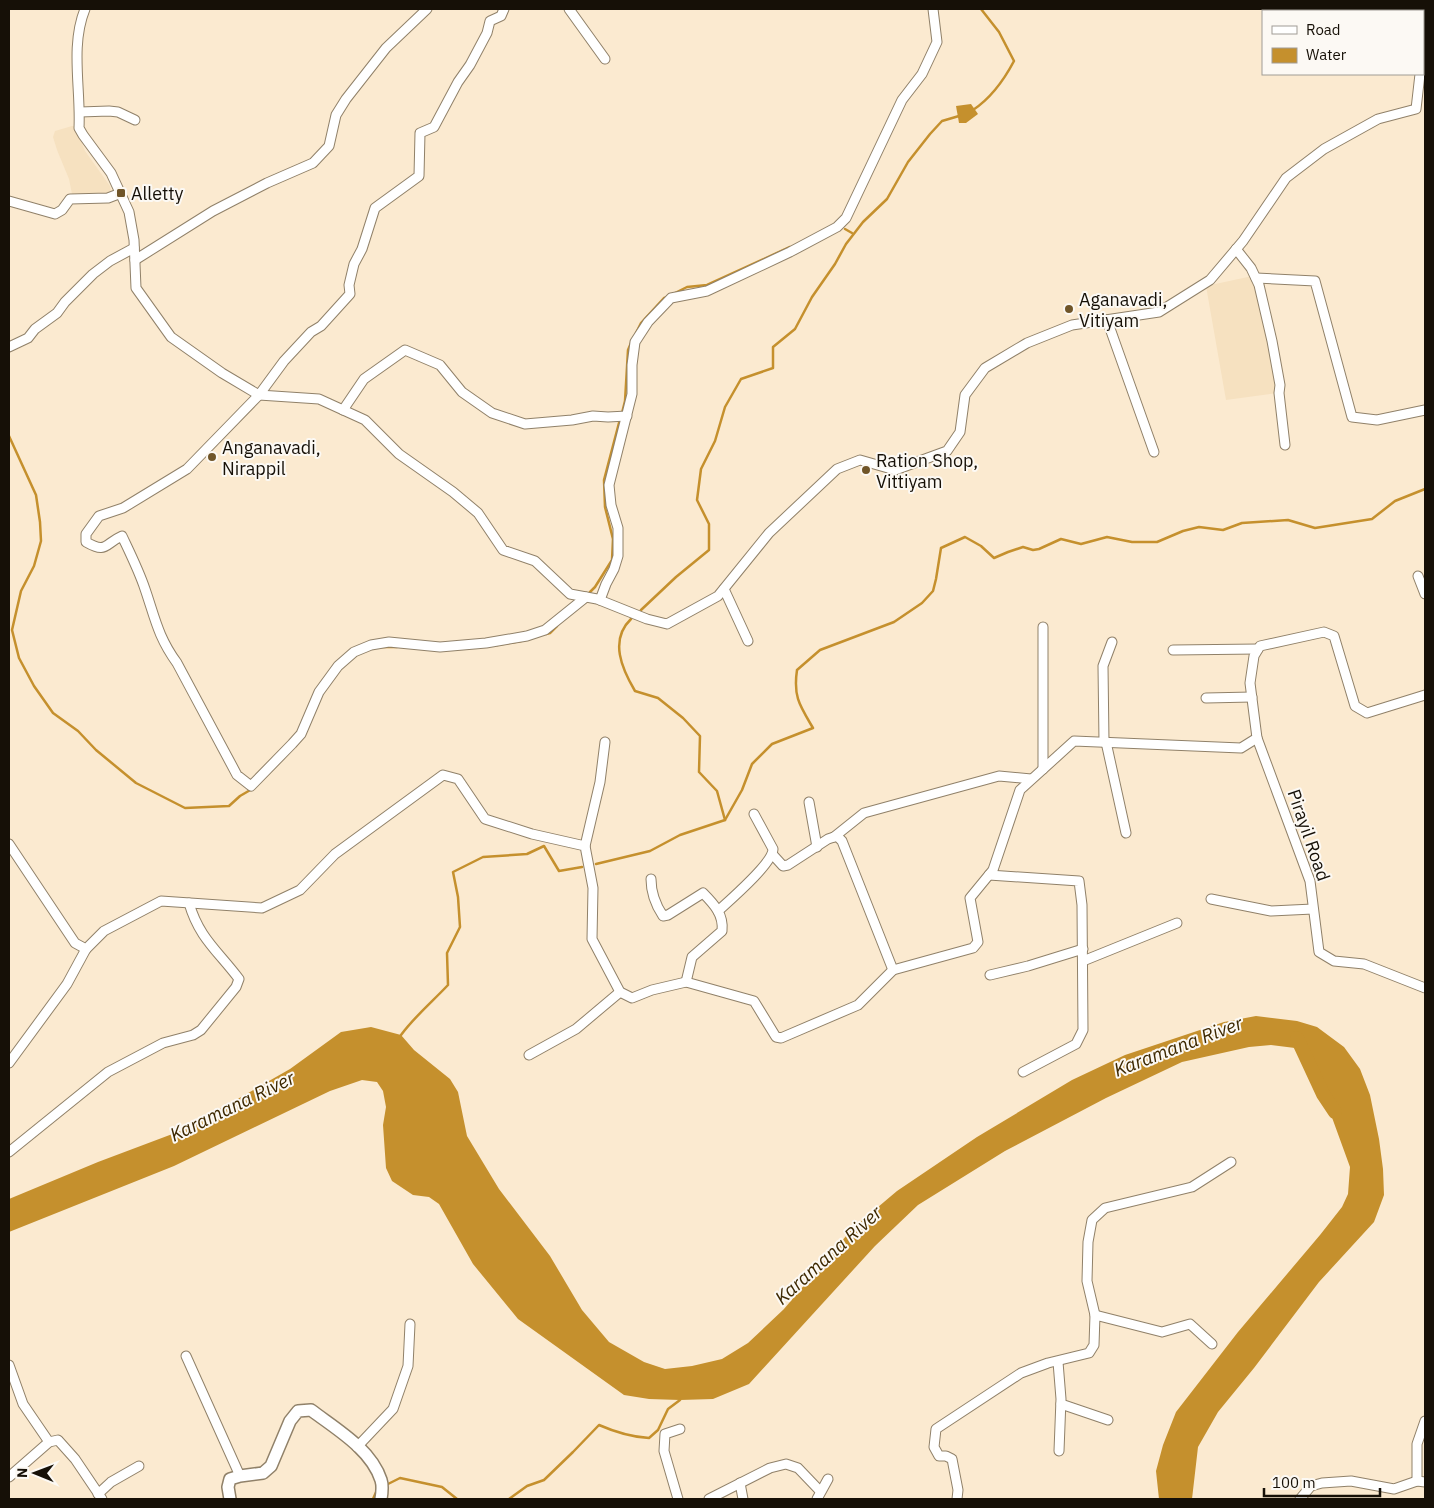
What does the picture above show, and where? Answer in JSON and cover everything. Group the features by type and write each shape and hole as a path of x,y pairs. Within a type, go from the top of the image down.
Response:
{"street":[{"path":"85,9 79,24 77,62 79,128 101,158 121,193 129,212 134,248 136,288 171,337 222,373 259,395 319,398 365,420 399,454 453,492 478,513 503,550 535,561 570,594 600,600 647,619 667,624 718,596 769,533 837,469 860,460 895,470 947,451 960,432 964,395 985,368 1027,343 1072,325 1159,312 1210,280 1236,249 1286,178 1324,150 1378,120 1416,109 1420,75"},
{"path":"135,260 213,212 267,183 313,163 329,146 336,114 346,99 386,48 427,9"},
{"path":"504,9 501,16 490,21 487,32 470,65 458,82 434,127 420,133 419,176 375,208 362,250 354,264 349,285 350,294 321,326 311,332 284,361 259,395 187,468 123,508 99,516 86,534 86,542 98,548 103,548 122,536 145,588 155,624 166,648 177,663 237,775 251,786 301,734 318,692 338,666 354,652 372,645 389,642 440,647 486,643 527,636 545,630 586,597"},
{"path":"569,9 605,59"},
{"path":"600,600 618,556 618,528 611,505 609,485 632,394 632,365 635,342 648,322 671,298 707,291 790,252 837,227 846,218 902,100 922,74 937,42 933,9"},
{"path":"80,112 109,110 135,120"},
{"path":"9,202 55,214 62,210 70,199 108,198 121,193"},
{"path":"9,347 28,338 35,328 57,313 65,302 93,274 110,261 134,248"},
{"path":"1236,249 1251,268 1257,282 1280,385 1279,393 1285,445"},
{"path":"1257,282 1315,281 1352,417 1377,420 1425,410"},
{"path":"1107,320 1154,452"},
{"path":"343,410 364,379 405,350 440,366 462,392 492,413 525,424 572,420 593,416 626,416"},
{"path":"1418,576 1425,594"},
{"path":"724,589 748,641"},
{"path":"1043,628 1043,769"},
{"path":"1173,650 1258,648 1324,632 1334,636 1356,706 1367,713 1425,695"},
{"path":"1112,642 1103,666 1105,742 1126,833"},
{"name":"Pirayil Road","path":"1258,648 1254,656 1250,683 1257,738 1310,881 1319,952 1334,961 1364,964 1425,988"},
{"path":"1206,698 1252,697"},
{"path":"604,742 600,782 585,846 594,888 592,939 620,992 632,998 652,990 686,982 754,1001 776,1037 782,1038 858,1005 893,970 973,948 978,942 970,898 993,870 1020,790 1074,742 1241,748 1257,738"},
{"path":"9,1063 67,984 86,949 104,931 160,901 262,908 300,890 335,854 443,775 458,779 484,819 532,834 585,846"},
{"path":"773,855 783,866 788,865 834,837 864,813 999,776 1031,779"},
{"path":"809,802 817,847"},
{"path":"718,911 773,855 774,849 754,814"},
{"path":"834,837 837,836 842,841 893,970"},
{"path":"9,844 75,944 86,949"},
{"path":"989,875 1079,882 1082,905 1083,1030 1076,1044 1024,1072"},
{"path":"651,879 651,889 656,906 663,916 668,915 703,893 714,904 723,921 722,931 692,956 686,982"},
{"path":"1212,899 1271,911 1313,908"},
{"path":"9,1152 108,1072 163,1044 201,1030 236,988 238,979 202,934 193,917 189,903"},
{"path":"1083,961 1177,923"},
{"path":"990,976 1082,949"},
{"path":"529,1055 576,1029 620,992"},
{"path":"957,1499 958,1490 952,1459 946,1456 939,1456 934,1447 936,1429 1021,1373 1089,1353 1094,1345 1094,1315 1087,1281 1088,1242 1092,1220 1105,1208 1192,1187 1232,1162"},
{"path":"1094,1315 1162,1332 1190,1324 1212,1344"},
{"path":"357,1447 393,1409 408,1366 410,1324"},
{"path":"186,1356 240,1476"},
{"path":"1058,1362 1061,1404 1059,1451"},
{"path":"9,1365 23,1404 49,1442"},
{"path":"1061,1404 1108,1420"},
{"path":"230,1499 228,1487 230,1480 240,1476 263,1473 271,1466 290,1421 298,1411 311,1410 357,1447 375,1466 382,1482 381,1499"},
{"path":"1300,1499 1311,1486 1322,1483 1351,1482 1394,1489 1421,1481 1417,1444 1425,1421"},
{"path":"678,1499 664,1451 665,1434 680,1429"},
{"path":"9,1477 49,1442 58,1440 100,1496 111,1482 139,1466"},
{"path":"709,1499 770,1468 786,1464 798,1468 818,1495 828,1479"},
{"path":"740,1483 743,1499"}],"shaded area":[{"path":"75,126 85,151 110,186 112,194 72,194 69,179 53,137 55,131"},
{"path":"1257,275 1277,393 1226,400 1206,286"}],"water":[{"path":"971,104 978,114 966,123 959,123 956,106"},
{"path":"1256,1016 1297,1021 1317,1027 1344,1047 1360,1069 1370,1095 1379,1139 1384,1195 1374,1222 1319,1282 1218,1412 1198,1447 1192,1499 1159,1499 1156,1471 1163,1445 1176,1412 1238,1332 1320,1235 1342,1207 1348,1194 1350,1167 1310,1057 1295,1048 1271,1045 1249,1047 1182,1062 1106,1098 1005,1151 918,1205 875,1246 749,1384 713,1399 649,1399 624,1395 518,1319 473,1264 439,1204 429,1197 413,1195 392,1181 386,1168 383,1125 386,1107 383,1091 377,1082 362,1080 330,1091 174,1166 9,1232 9,1199 98,1162 183,1130 290,1069 341,1032 371,1027 401,1035 414,1050 450,1079 458,1092 467,1136 499,1189 550,1256 582,1310 609,1342 644,1362 665,1369 692,1366 722,1359 748,1343 784,1309 852,1229 897,1191 977,1137 1072,1080 1125,1055 1224,1022"}],"waterway":[{"path":"973,110 986,100 1006,75 1014,61 999,32 981,9"},
{"path":"641,610 676,577 709,550 709,524 697,500 701,469 715,441 725,407 741,379 773,368 773,347 795,329 812,297 835,264 846,244 863,222 887,199 908,162 930,134 942,121 959,116"},
{"path":"845,229 852,233"},
{"path":"675,293 687,287 707,285 790,247"},
{"path":"636,333 641,323 664,298 668,297"},
{"path":"622,413 625,401 628,350 631,343"},
{"path":"590,592 612,560 613,539 605,507 604,480 620,419"},
{"path":"9,436 36,495 40,522 41,541 34,566 21,591 12,630 19,658 34,686 53,713 78,731 96,750 136,783 185,808 229,806 240,796 252,789"},
{"path":"725,820 742,790 752,764 772,744 813,728 804,713 797,694 797,670 820,650 894,622 922,603 933,591 941,548 965,537 981,546 994,558 1023,547 1033,550 1039,549 1061,539 1081,544 1107,537 1132,542 1157,542 1183,531 1199,527 1223,530 1242,523 1288,520 1315,528 1372,519 1395,501 1425,489"},
{"path":"596,864 650,851 680,835 725,820 717,791 699,772 700,736 683,718 658,698 635,691 626,673 622,664 619,645 624,627 631,619"},
{"path":"546,634 550,633 557,626"},
{"path":"497,645 521,641"},
{"path":"380,647 397,647"},
{"path":"401,1035 448,985 447,953 460,927 458,897 453,872 483,857 527,854 544,846 559,871 582,867"},
{"name":"Karamana River","path":"1297,1038 1323,1094 1335,1112"},
{"path":"509,1499 527,1486 544,1480 599,1425 623,1434 649,1438 658,1430 668,1409 680,1400"},
{"path":"388,1484 400,1478 442,1487 457,1499"},
{"path":"373,1499 377,1490"}],"place":[{"name":"Alletty","path":"121,193"},
{"name":"Aganavadi, Vitiyam","path":"1069,309"},
{"name":"Anganavadi, Nirappil","path":"212,457"},
{"name":"Ration Shop, Vittiyam","path":"866,470"}]}
